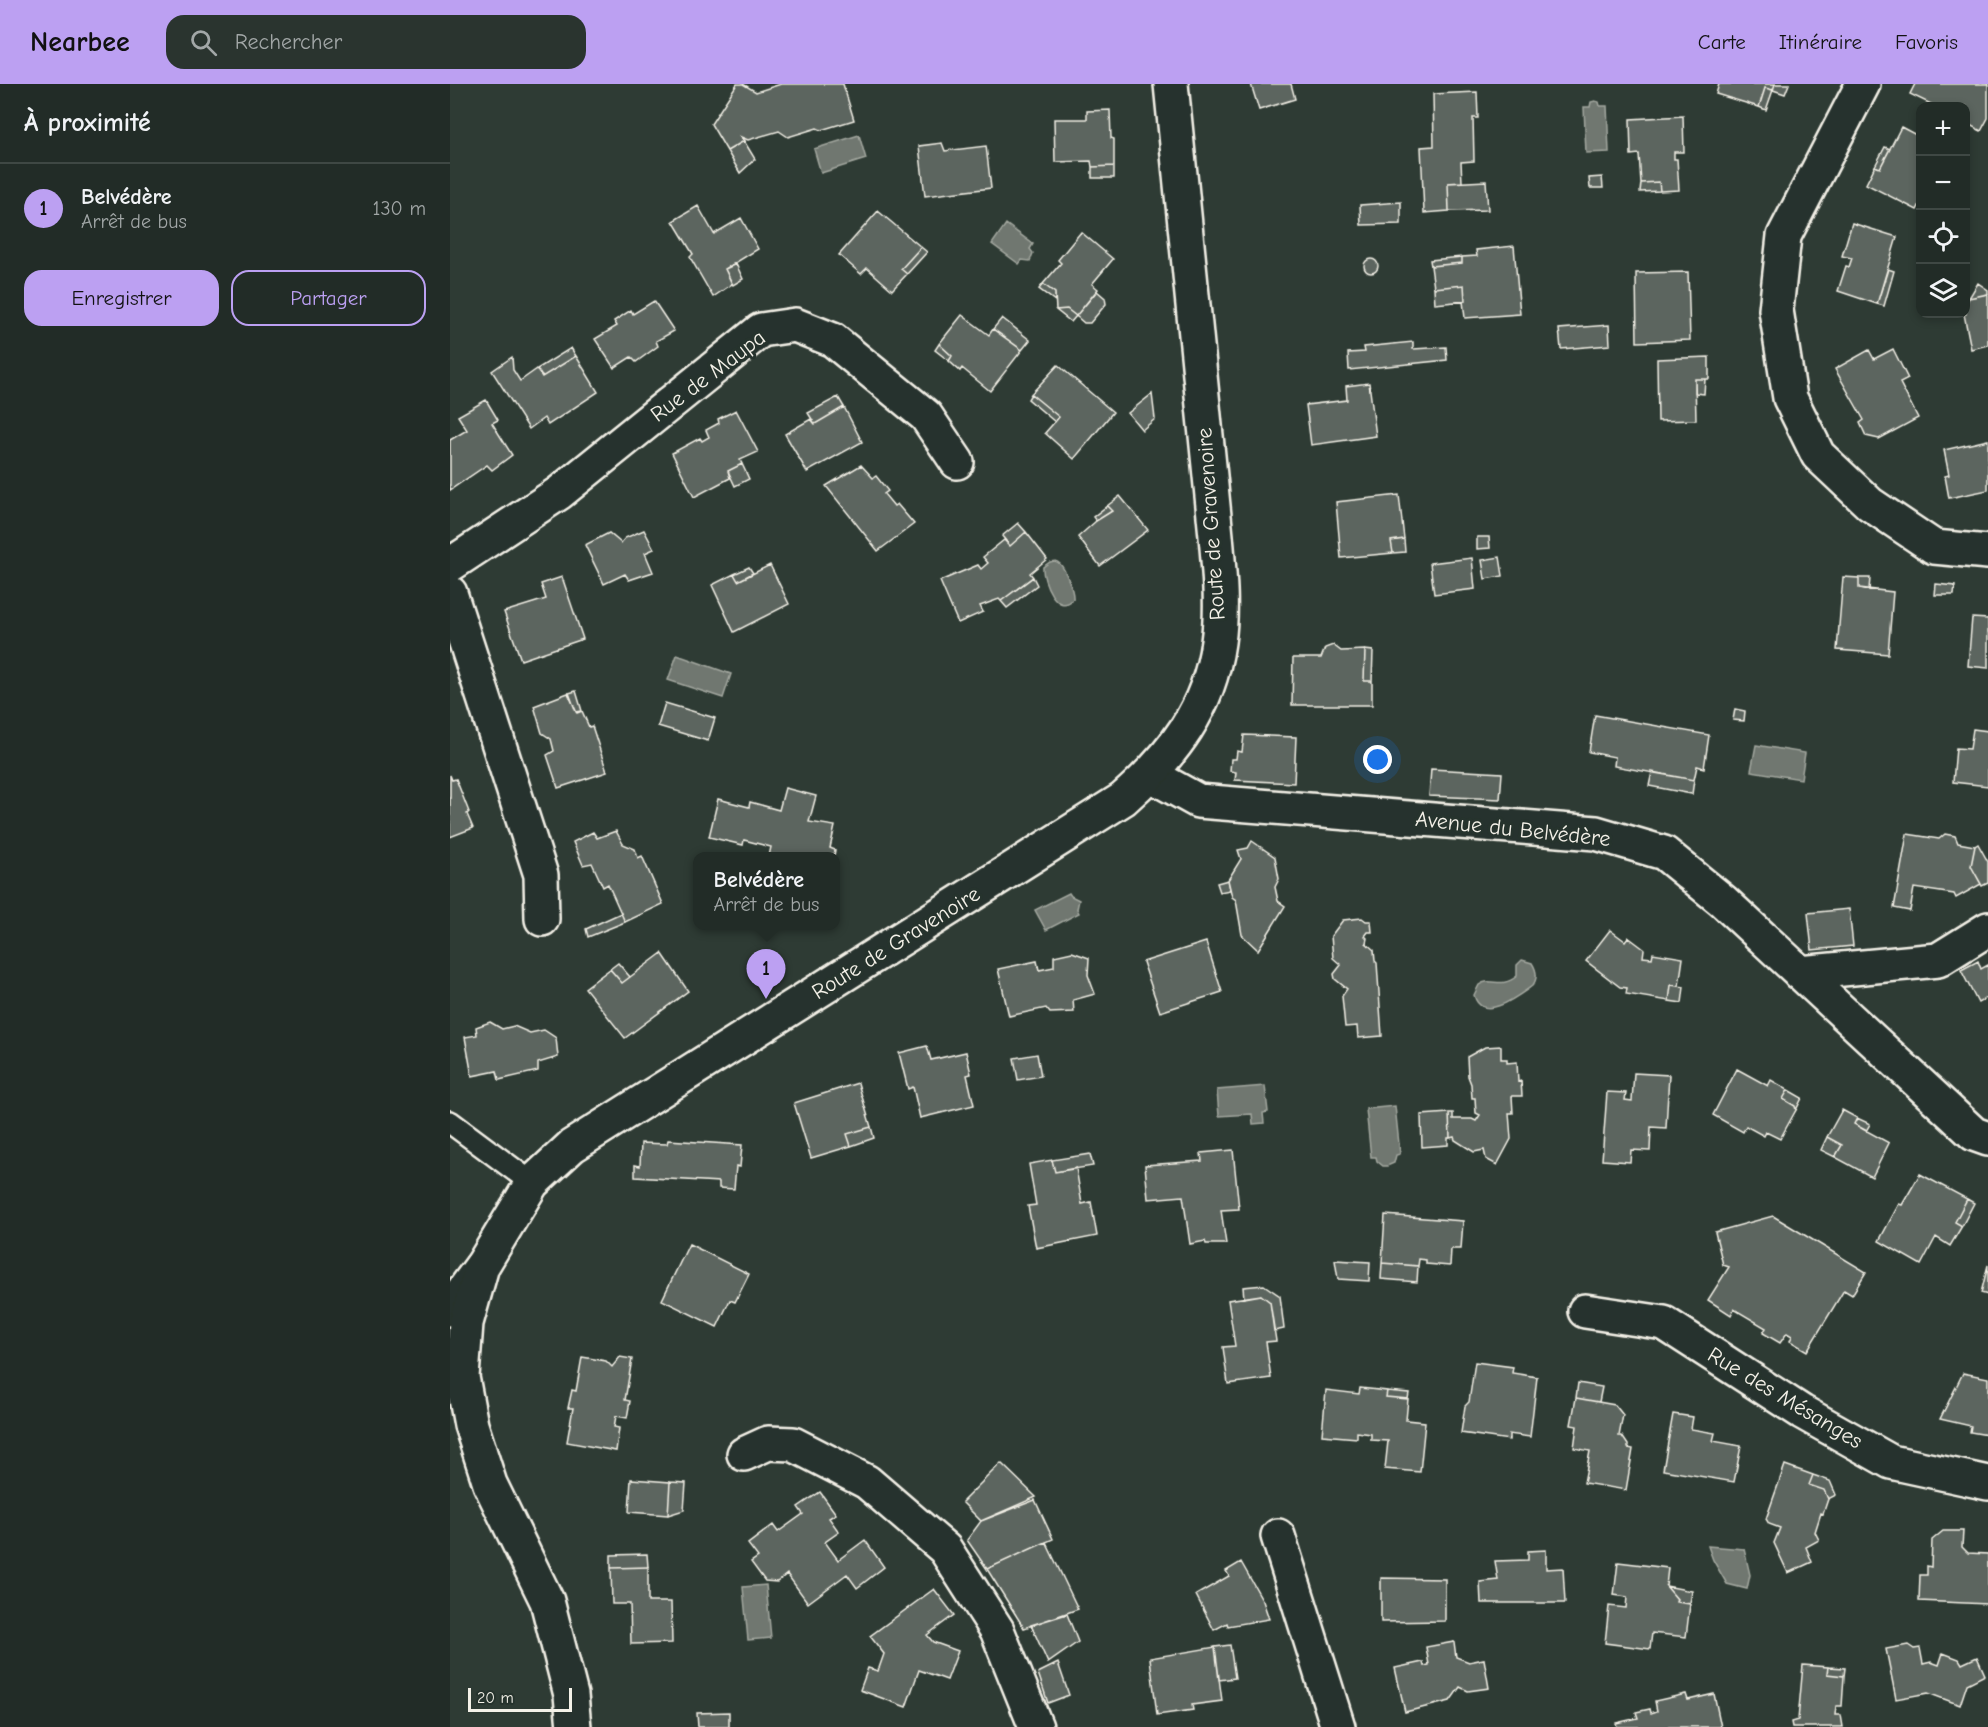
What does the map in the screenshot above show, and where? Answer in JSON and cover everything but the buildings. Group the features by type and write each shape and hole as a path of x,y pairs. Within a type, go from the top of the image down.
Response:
{"street":[{"name":"Route de Gravenoire","path":"574,1727 571,1695 547,1601 490,1484 471,1425 462,1377 466,1323 482,1266 532,1183 572,1146 1123,800 1175,747 1198,708 1212,672 1219,640 1220,595 1171,84"},
{"path":"1863,84 1784,236 1776,310 1790,398 1818,455 1870,504 1934,547 1988,552"},
{"name":"Rue de Maupa","path":"450,565 559,493 761,330 795,325 832,340 926,416 957,462"},
{"path":"450,593 541,874 542,919"},
{"name":"Avenue du Belvédère","path":"1150,775 1198,801 1596,833 1664,853 1723,902 1974,1134 1988,1139"},
{"path":"1800,973 1938,960 1988,929"},
{"path":"450,1309 482,1266"},
{"name":"Rue des Mésanges","path":"1585,1311 1664,1323 1802,1412 1891,1462 1988,1483"},
{"path":"744,1454 768,1443 794,1444 867,1482 945,1549 998,1630 1036,1727"},
{"path":"1278,1536 1338,1727"}],"lane":[{"path":"450,1122 532,1183"}],"shaded area":[{"path":"1591,102 1599,102 1600,106 1607,106 1609,152 1586,153 1584,107 1590,107"},
{"path":"859,135 866,159 821,173 814,149"},
{"path":"1006,224 1033,244 1030,249 1033,253 1030,261 1022,260 1019,264 992,244"},
{"path":"1056,561 1060,564 1069,580 1073,599 1067,603 1056,600 1048,588 1043,567"},
{"path":"677,655 731,674 723,698 668,680"},
{"path":"1756,745 1805,753 1801,779 1751,771"},
{"path":"1069,893 1079,900 1077,909 1079,913 1046,930 1035,910"},
{"path":"1522,960 1532,963 1535,969 1536,978 1532,986 1510,1001 1492,1008 1478,1003 1474,995 1479,985 1511,980 1517,976 1517,965"},
{"path":"1265,1086 1268,1112 1263,1113 1264,1123 1253,1124 1252,1114 1219,1116 1217,1090"},
{"path":"1395,1106 1400,1154 1396,1155 1394,1163 1383,1166 1376,1157 1371,1157 1366,1109"},
{"path":"1708,1546 1744,1549 1750,1575 1747,1589 1727,1584"},
{"path":"766,1585 771,1638 748,1640 743,1587"}],"place":[{"name":"Belvédère","path":"766,999"}]}
